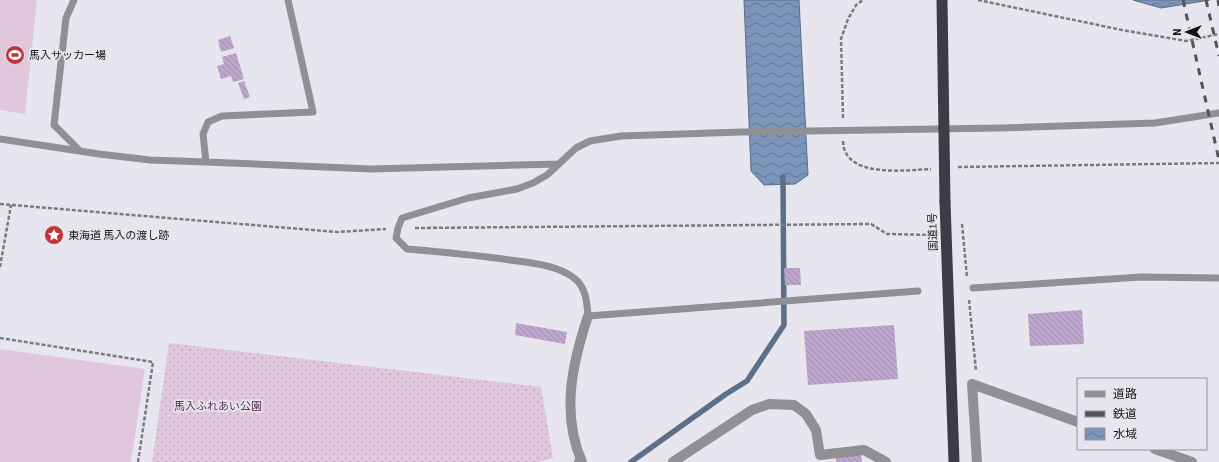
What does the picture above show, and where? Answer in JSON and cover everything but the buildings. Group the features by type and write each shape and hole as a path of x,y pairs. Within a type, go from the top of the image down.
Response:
{"highway":[{"name":"国道1号","path":"942,0 945,202 954,462"}],"street":[{"path":"581,462 575,442 569,403 571,380 577,348 588,316"},
{"path":"977,462 972,384 1077,422"},
{"path":"673,462 752,410 769,404 794,405 806,414 816,430 820,455 864,450 886,462"},
{"path":"1158,450 1192,462"}],"lane":[{"path":"74,0 66,18 54,125 80,152"},
{"path":"206,162 203,134 208,122 222,116 313,112 288,0"},
{"path":"918,291 588,316 587,299 580,283 565,272 521,261 472,254 407,249 396,238 402,218 468,198 517,189 533,183 547,175 576,148 590,141 621,136 742,132 1155,124 1219,113"},
{"path":"0,139 80,152 150,160 371,169 559,164"},
{"path":"973,288 1141,277 1219,278"}],"path":[{"path":"863,0 856,6 848,18 841,39 843,147 851,160 868,168 889,171 932,169"},
{"path":"978,0 1122,30 1186,40 1219,34"},
{"path":"954,168 1219,164"},
{"path":"0,204 337,232 398,228 871,224 887,234 935,235"},
{"path":"0,267 11,205"},
{"path":"0,338 153,362 138,462"}],"green space":[{"name":"馬入サッカー場","path":"0,0 37,0 25,114 0,110"},
{"name":"馬入ふれあい公園","path":"169,343 541,387 553,458 538,462 152,462"},
{"path":"0,349 145,369 131,462 0,462"}],"water":[{"path":"744,0 799,0 808,175 795,184 764,185 751,171"},
{"path":"1133,0 1210,0 1161,8"}],"waterway":[{"path":"631,462 726,394 747,381 784,325 783,177"}],"railway":[{"path":"1183,0 1219,160"},
{"path":"1206,0 1219,56"},
{"path":"1218,0 1219,6"}],"place":[{"name":"馬入サッカー場","path":"15,55"},
{"name":"東海道 馬入の渡し跡","path":"54,235"}]}
